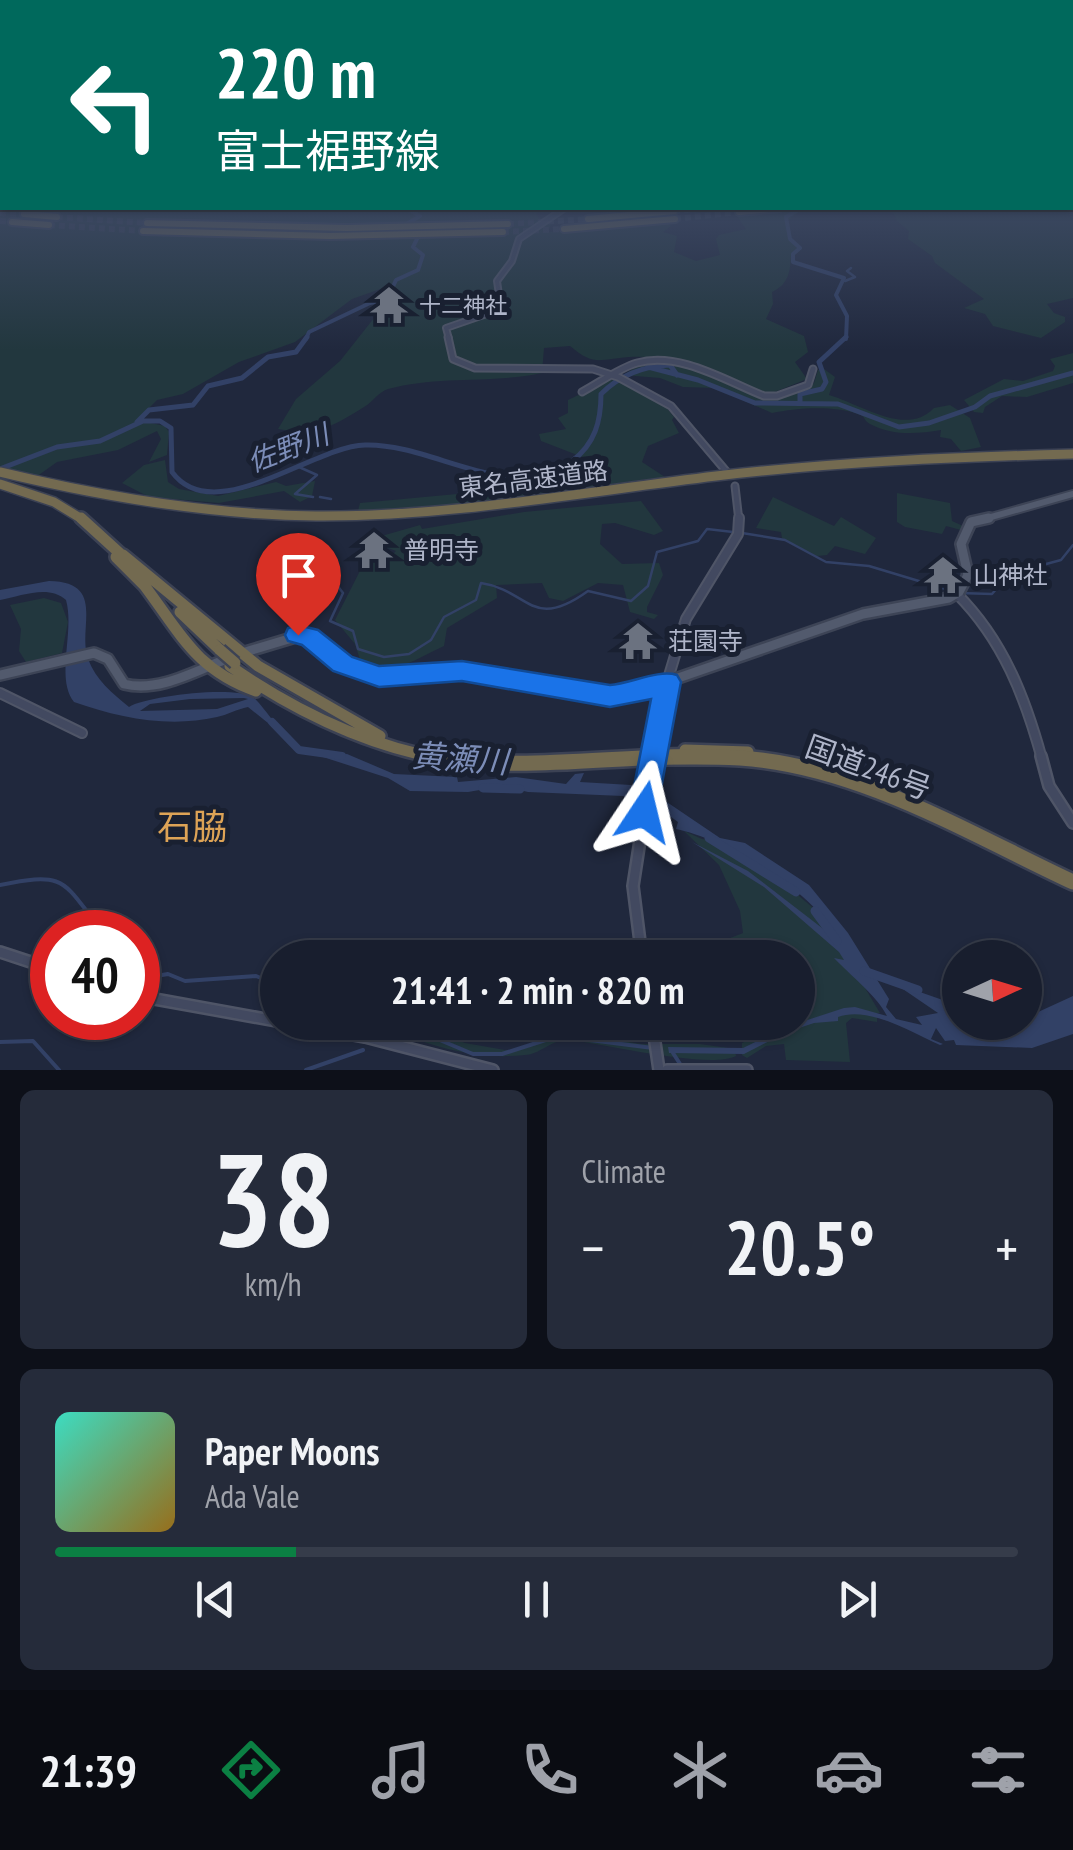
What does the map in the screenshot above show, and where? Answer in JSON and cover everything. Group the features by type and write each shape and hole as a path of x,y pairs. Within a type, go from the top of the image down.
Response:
{"highway":[{"name":"東名高速道路","path":"3,480 188,513 353,520 451,514 830,470 1073,456"},
{"name":"国道246号","path":"3,480 65,505 84,517 217,652"},
{"name":"国道246号","path":"3,480 79,520 217,652 270,687 380,736 421,749 476,756 750,758 822,773 1073,878"},
{"path":"123,556 235,661"},
{"path":"144,585 206,667 228,681 354,738 422,754"},
{"name":"国道246号","path":"235,661 293,705 374,740 422,754 499,762 654,755"}],"main road":[{"path":"0,675 94,653 108,660 124,684 139,688 155,686 302,635 342,664 379,677 462,671 610,696 634,694 863,614 940,602 957,594 968,575 961,544 971,522 1073,494"},
{"path":"683,1068 747,1070"}],"street":[{"path":"515,250 512,261 496,281 504,302 501,309 489,316 448,326 444,331 451,356 458,363 616,376 671,406 726,471"},
{"path":"582,392 638,362 668,359 759,394 774,396 808,385 812,369"},
{"path":"640,940 633,886 668,682 686,619 738,534 740,507 735,486"},
{"path":"957,594 977,614 1025,696 1049,786 1073,823"},
{"path":"0,692 82,733"},
{"path":"0,952 30,962"},
{"path":"160,1000 365,1037 493,1070"},
{"path":"654,1040 659,1070"},
{"path":"667,1070 683,1068"}],"shaded area":[{"path":"0,250 674,250 696,261 720,255 719,250 795,250 785,281 772,292 773,304 766,319 804,336 808,352 795,362 807,379 767,395 699,368 664,359 598,360 570,346 544,348 542,373 407,385 384,390 364,407 324,428 278,429 296,399 340,361 374,318 389,307 395,291 386,287 352,299 295,342 239,362 183,394 157,400 137,420 165,426 169,432 167,455 149,462 161,439 157,431 118,450 57,462 36,477 0,468"},
{"path":"923,250 1073,250 1073,298 1047,304 1054,313 1065,317 1065,322 1041,338 993,326 985,314 964,308 984,299 935,263"},
{"path":"1073,353 1073,383 1027,397 1002,396 985,407 983,413 974,412 964,400 1004,379 1023,381 1053,371 1055,366 1050,359"},
{"path":"659,361 680,365 755,394 774,396 793,393 814,383 818,370 824,369 835,377 829,395 884,416 911,420 950,405 970,418 981,447 961,451 951,439 940,437 941,430 887,431 848,411 814,408 772,413 715,388 683,387 660,378 623,375 641,364"},
{"path":"614,378 661,401 674,417 679,433 648,446 642,462 665,477 458,504 358,511 360,503 457,494 470,470 564,472 585,458 541,441 539,434 566,429 558,418 568,413 568,400"},
{"path":"165,460 168,482 179,489 218,496 276,482 286,486 315,481 312,496 300,502 284,491 219,503 149,497 122,483 144,465"},
{"path":"897,493 950,503 952,521 963,526 961,530 946,526 942,534 905,527 897,522"},
{"path":"773,497 834,526 841,517 876,538 865,554 835,546 827,555 817,556 782,538 781,532 756,528"},
{"path":"641,501 663,531 654,535 615,523 602,524 600,544 622,564 659,563 663,575 647,607 647,612 658,615 654,619 630,612 623,585 598,583 563,601 549,598 542,583 496,585 497,598 447,628 444,646 405,664 387,667 362,666 355,644 335,620 363,565 390,557 396,551 369,541 373,534 524,512"},
{"path":"44,598 61,603 68,622 62,653 26,662 19,651 21,629 10,605"},
{"path":"684,831 720,841 780,880 828,926 880,1013 877,1022 852,1018 846,1023 850,1062 786,1060 784,1044 766,1046 747,1058 742,1055 742,1043 748,1040 815,1040 815,940 725,940 743,933 740,911 719,865"},
{"path":"420,1040 457,1040 514,1050 541,1040 568,1040 531,1054 508,1056 443,1048"},
{"path":"568,1040 700,1044 735,1049 736,1056 680,1058"}],"water":[{"path":"49,581 78,589 86,609 86,647 91,667 129,707 172,696 229,692 254,698 276,725 273,727 248,707 181,722 126,717 74,702 65,668 66,600 43,592 0,600 0,590","holes":["248,699 217,709 140,711 150,704"]},
{"path":"347,754 394,774 457,777 458,782 516,777 566,784 575,774 584,773 580,782 631,785 652,792 720,838 745,843 809,885 848,933 889,999 886,1007 896,1019 922,1025 916,1017 938,1013 894,983 942,1000 942,1037 936,1028 931,1039 943,1044 863,1015 815,1023 815,1018 844,1008 887,1016 834,958 844,960 839,952 764,887 692,842 748,871 835,938 809,902 742,855 676,829 678,822 657,807 623,796 528,792 503,786 468,792 410,791 388,778 323,757"},
{"path":"1073,996 1073,1034 1032,1048 956,1045 954,1040 1042,1040 1042,1010"},
{"path":"759,1040 771,1040 744,1054 669,1053 668,1047 743,1048"}],"waterway":[{"path":"307,337 309,332 370,303 387,300 396,280 418,270 423,255 417,250"},
{"path":"798,250 793,262 844,278 836,295 847,316 846,339"},
{"path":"845,281 855,277 847,271 851,268"},
{"path":"137,422 149,410 193,405 208,386 242,378 268,357 296,352 307,337"},
{"path":"800,403 800,394 822,389 826,382 819,362 846,337"},
{"name":"佐野川","path":"651,368 670,365 677,374"},
{"name":"佐野川","path":"0,469 57,447 100,441 143,421 160,421 171,428 172,472 190,487 213,492 238,489 344,449 365,445 391,447 496,475 548,473 572,461 586,447 595,431 601,394 633,373 651,368"},
{"name":"佐野川","path":"651,368 677,374"},
{"name":"佐野川","path":"677,374 755,403 838,404 899,427 929,423 975,407 990,396 1073,373"},
{"path":"299,467 317,475 295,494 313,497"},
{"path":"320,497 331,499"},
{"path":"312,538 309,548 343,593 330,621 353,631 358,649 384,657 409,654 431,640 444,617 476,600 481,583 542,608 569,603 588,591 631,601 648,586 657,552 698,541 707,529 733,532"},
{"path":"742,533 785,540 826,562 869,566 952,591"},
{"path":"959,593 992,594 1009,574 1061,560 1073,545"},
{"name":"黄瀬川","path":"272,722 299,750 342,756"},
{"name":"黄瀬川","path":"483,788 520,789"},
{"name":"黄瀬川","path":"709,838 796,892"},
{"path":"0,885 52,880 70,891 86,910"},
{"name":"黄瀬川","path":"815,911 837,941"},
{"name":"黄瀬川","path":"864,971 918,990"},
{"path":"160,975 168,974 185,981 260,978"},
{"path":"440,1040 473,1054 502,1054 546,1040"},
{"path":"590,1040 653,1048"},
{"path":"0,1042 33,1041 59,1070"},
{"path":"306,1070 363,1050"},
{"path":"673,1053 682,1067"}],"place":[{"name":"十二神社","path":"389,305"},
{"name":"普明寺","path":"374,550"},
{"name":"山神社","path":"943,575"},
{"name":"荘園寺","path":"638,641"}],"district":[{"name":"石脇","path":"192,827"}],"route":[{"path":"298,635 309,637 342,664 379,677 476,672 610,696 634,694 668,682 644,812"}]}
